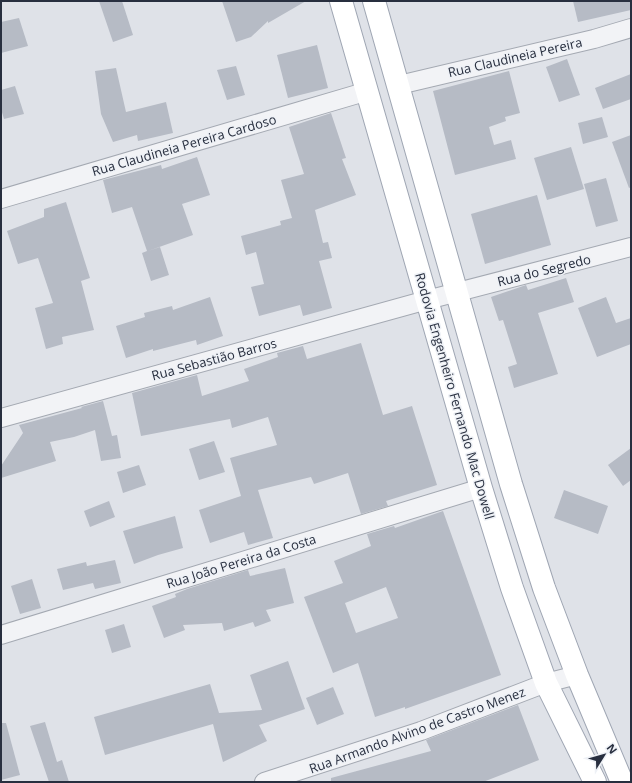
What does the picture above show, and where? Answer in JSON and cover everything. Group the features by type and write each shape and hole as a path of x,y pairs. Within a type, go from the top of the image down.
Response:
{"main road":[{"name":"Rodovia Engenheiro Fernando Mac Dowell","path":"342,1 427,300 512,588 546,683 595,782"},
{"path":"374,1 511,484 544,588 576,675 622,782"}],"street":[{"name":"Rua Claudineia Pereira","path":"399,85 594,39 631,28"},
{"name":"Rua Claudineia Pereira Cardoso","path":"1,199 368,91"},
{"name":"Rua do Segredo","path":"427,300 631,247"},
{"name":"Rua Sebastião Barros","path":"1,418 427,300"},
{"name":"Rua João Pereira da Costa","path":"1,635 482,488"},
{"name":"Rua Armando Alvino de Castro Menez","path":"264,782 421,731 546,683 576,675"},
{"path":"579,749 583,782"}],"building":[{"path":"99,1 122,1 133,35 113,42"},
{"path":"222,1 306,1 268,23 268,21 251,37 236,42"},
{"path":"573,1 631,1 631,10 578,22"},
{"path":"19,18 28,46 1,53 1,22"},
{"path":"317,45 328,88 288,98 277,55"},
{"path":"567,59 580,95 559,102 546,67"},
{"path":"236,66 245,95 227,100 217,70"},
{"path":"116,68 126,112 166,102 173,133 138,141 137,135 113,142 101,114 95,71"},
{"path":"509,71 520,113 505,117 506,121 489,127 494,145 511,140 516,159 455,175 433,91"},
{"path":"631,74 631,99 603,109 595,88"},
{"path":"15,86 24,114 4,119 1,109 1,90"},
{"path":"331,113 346,158 342,159 356,195 315,210 323,243 328,242 332,258 319,261 332,308 303,316 300,305 259,316 251,287 264,284 256,252 246,255 241,236 281,225 280,221 292,218 281,180 304,174 289,127"},
{"path":"602,117 608,137 583,144 578,123"},
{"path":"631,135 631,187 629,188 612,142"},
{"path":"571,147 584,189 547,200 534,158"},
{"path":"197,157 210,195 182,204 193,235 148,251 160,247 169,275 151,281 142,253 147,251 132,207 112,213 103,180 161,165 162,169"},
{"path":"606,178 618,221 596,227 584,184"},
{"path":"537,195 551,245 485,264 471,214"},
{"path":"66,202 90,278 81,281 94,330 62,337 63,344 46,349 35,308 53,303 38,258 18,264 7,231 44,217 44,209"},
{"path":"566,278 574,302 538,313 558,374 514,388 508,367 517,364 503,320 499,321 491,297 526,285 528,290"},
{"path":"210,297 223,336 197,345 196,340 153,351 153,349 126,358 116,326 145,317 144,313 172,306 173,310"},
{"path":"606,297 616,323 631,318 631,344 597,357 578,308"},
{"path":"361,343 383,415 412,406 437,485 386,501 388,506 361,514 348,473 314,484 311,477 258,490 273,538 248,545 244,532 210,543 199,510 241,496 230,458 277,445 268,417 232,428 230,419 141,436 132,393 197,375 202,396 249,381 244,369 278,357 277,353 303,346 307,359"},
{"path":"103,401 112,436 117,435 121,458 101,461 95,430 74,437 50,442 56,461 1,478 1,466 23,433 19,425"},
{"path":"214,441 225,472 199,480 189,449"},
{"path":"631,448 631,480 623,486 608,465"},
{"path":"139,465 146,485 123,493 117,472"},
{"path":"564,490 608,506 598,534 554,518"},
{"path":"109,501 115,517 90,527 84,511"},
{"path":"443,511 501,675 405,709 405,707 375,717 358,663 333,673 304,597 343,583 334,561 371,546 367,534 394,526 395,528","holes":["386,587 398,618 356,633 345,603"]},
{"path":"175,516 183,548 134,564 123,531"},
{"path":"115,560 121,583 95,589 93,583 63,590 57,569 86,562 87,566"},
{"path":"285,568 294,603 266,610 271,621 255,627 253,622 224,631 222,623 183,625 185,630 164,638 152,606 176,597 175,594 187,589 248,570 250,576"},
{"path":"32,579 41,608 20,614 11,586"},
{"path":"124,624 131,647 112,653 105,630"},
{"path":"288,661 305,709 259,725 267,741 223,762 213,724 105,755 94,717 210,684 219,713 262,710 250,675"},
{"path":"333,687 344,714 317,725 306,698"},
{"path":"518,705 539,760 483,782 331,782 331,778 431,751 426,740"},
{"path":"45,722 57,762 62,760 69,782 49,782 30,726"},
{"path":"1,723 6,723 20,775 1,780"}]}
